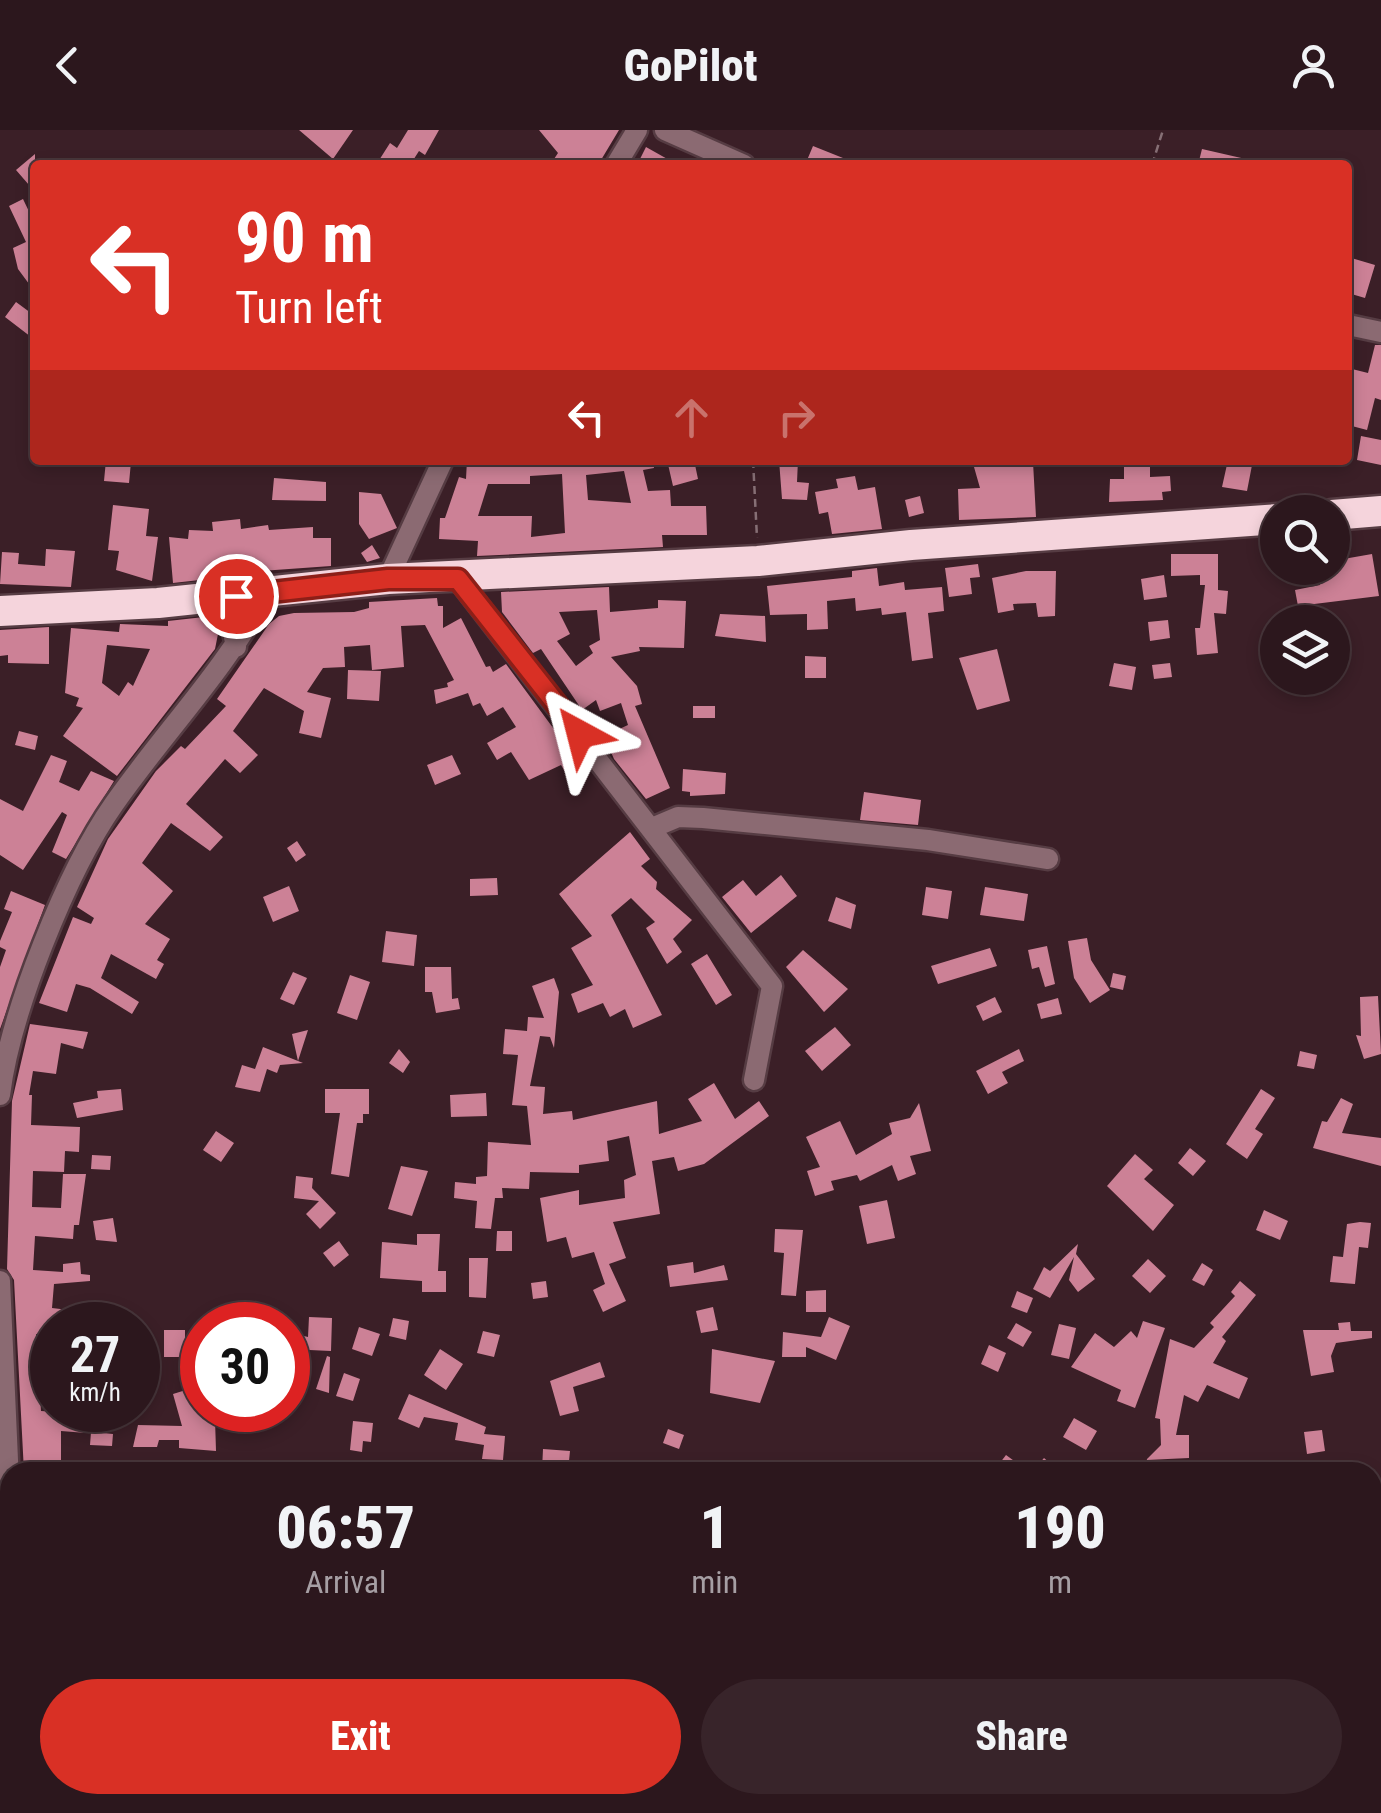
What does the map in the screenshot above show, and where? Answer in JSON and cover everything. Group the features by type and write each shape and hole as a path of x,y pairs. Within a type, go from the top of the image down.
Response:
{"highway":[{"path":"1350,514 1381,511"},
{"path":"0,611 205,599 388,579 458,579 758,561 910,545 1260,520"}],"street":[{"path":"619,160 637,130"},
{"path":"664,130 733,160"},
{"path":"1352,326 1381,332"},
{"path":"388,579 442,465"},
{"path":"458,579 772,986 754,1080"},
{"path":"0,1095 6,1056 74,875 113,805 236,647 267,593"},
{"path":"205,599 232,622 236,647"},
{"path":"652,828 678,817 703,818 942,842 1048,858"},
{"path":"0,1281 8,1462"}],"path":[{"path":"1154,160 1163,130"},
{"path":"753,465 758,561"}],"building":[{"path":"299,130 353,130 333,159"},
{"path":"408,130 439,130 425,155 419,151 413,160 379,160 390,143 397,148"},
{"path":"539,130 619,130 601,160 556,160 558,153"},
{"path":"813,146 848,160 807,160"},
{"path":"646,147 669,160 640,160"},
{"path":"1202,149 1250,160 1199,160"},
{"path":"35,154 35,160 30,160 30,184 16,170"},
{"path":"23,199 30,214 30,285 18,269 13,248 26,242 9,206"},
{"path":"1352,258 1375,265 1365,298 1352,294"},
{"path":"16,302 30,312 30,336 5,317"},
{"path":"1375,345 1381,345 1381,400 1375,398 1367,430 1352,426 1352,369 1368,373"},
{"path":"1361,436 1381,440 1381,465 1357,460"},
{"path":"106,465 131,465 129,483 104,481"},
{"path":"467,465 654,465 643,470 648,491 670,490 671,506 706,506 707,535 662,535 663,547 477,556 478,541 439,539 440,518 445,518 459,477 466,479","holes":["624,471 631,503 588,500 586,475","562,474 565,533 531,537 532,516 478,516 488,484 530,484 530,476"]},
{"path":"668,465 695,465 698,479 673,486"},
{"path":"779,465 798,465 797,482 809,483 807,500 782,499"},
{"path":"1033,465 1036,517 959,520 958,489 980,488 974,467"},
{"path":"1124,465 1150,465 1150,477 1170,476 1171,491 1162,492 1163,500 1109,502 1110,479 1124,479"},
{"path":"1227,465 1252,465 1247,491 1222,487"},
{"path":"855,476 858,490 875,487 882,529 832,534 828,512 819,514 815,492 838,488 836,479"},
{"path":"274,478 326,482 326,501 272,500"},
{"path":"359,492 381,494 397,528 369,539 359,524"},
{"path":"920,496 924,513 909,517 905,500"},
{"path":"113,505 149,509 146,536 158,537 152,581 116,570 119,551 108,550"},
{"path":"240,519 241,529 268,525 269,530 313,527 313,538 331,538 331,566 218,574 218,578 173,583 169,537 188,539 189,530 213,531 212,522"},
{"path":"372,545 380,558 367,562 361,553"},
{"path":"46,549 75,551 71,587 0,584 2,552 19,553 18,564 45,566"},
{"path":"1171,554 1218,554 1218,590 1228,591 1226,614 1214,613 1218,653 1197,655 1195,628 1200,628 1205,585 1200,585 1200,575 1171,576"},
{"path":"1372,554 1379,596 1298,605 1295,590 1350,585 1350,558"},
{"path":"978,564 980,577 970,578 972,594 949,597 945,568"},
{"path":"877,568 879,586 904,582 905,590 942,587 944,611 928,613 933,658 912,661 906,612 882,615 881,608 856,611 855,598 827,601 828,629 807,630 807,614 770,615 767,586 852,577 852,571"},
{"path":"1026,571 1056,571 1055,616 1038,617 1036,603 1013,604 1014,610 998,613 992,578"},
{"path":"1164,575 1167,597 1144,600 1141,579"},
{"path":"609,587 610,612 658,608 658,600 686,601 684,648 639,647 640,651 611,657 637,686 642,704 635,706 670,788 646,799 614,759 604,736 628,725 621,703 600,711 596,700 582,710 541,649 533,653 502,612 501,592","holes":["597,610 600,640 589,646 593,653 576,666 557,641 570,634 559,612"]},
{"path":"437,598 438,606 443,606 443,628 461,618 486,667 490,666 493,672 506,664 587,774 572,783 561,765 529,780 511,752 497,760 487,743 516,727 503,707 487,716 480,703 473,706 468,693 436,704 434,690 448,687 447,683 454,680 425,625 401,626 404,667 372,670 370,645 344,647 345,667 323,668 307,692 331,698 321,738 299,733 304,711 264,688 233,731 258,755 240,773 225,759 186,804 223,837 210,851 171,823 142,863 173,891 145,924 170,939 157,960 164,964 156,979 111,954 101,978 139,1002 132,1014 90,988 76,984 67,1012 39,1003 73,917 91,924 94,918 77,907 108,839 156,771 181,746 185,749 226,706 217,699 269,624 279,616 294,613 354,612 369,608 369,602"},
{"path":"720,614 765,616 766,642 715,636"},
{"path":"204,617 218,634 215,649 117,776 63,736 83,708 76,706 79,698 65,693 71,628 119,632 120,624 168,626 168,621","holes":["107,645 150,649 133,686 128,682 119,696 102,683"]},
{"path":"1168,620 1170,638 1150,641 1148,622"},
{"path":"49,627 49,664 8,663 8,655 0,656 0,630"},
{"path":"997,649 1010,701 977,710 959,658"},
{"path":"805,656 826,657 826,678 805,678"},
{"path":"1114,663 1136,667 1132,690 1109,686"},
{"path":"1170,663 1172,677 1154,679 1152,665"},
{"path":"348,670 381,671 379,701 347,699"},
{"path":"693,706 715,706 715,718 693,718"},
{"path":"19,731 38,736 35,750 15,745"},
{"path":"51,755 67,761 59,782 79,791 91,771 114,781 66,859 52,852 67,815 62,812 23,870 0,855 0,799 23,811"},
{"path":"452,755 461,774 435,785 427,765"},
{"path":"683,769 726,773 725,794 690,796 690,792 682,791"},
{"path":"864,792 921,800 918,825 860,820"},
{"path":"630,832 650,859 641,866 657,882 656,889 692,920 673,939 682,952 667,964 646,928 655,922 631,898 611,915 662,1015 633,1028 625,1009 610,1017 603,1003 578,1013 571,994 593,985 571,948 592,936 559,894"},
{"path":"297,841 306,855 296,862 287,848"},
{"path":"781,875 797,896 751,933 722,897 743,880 756,896"},
{"path":"497,878 498,895 470,896 470,879"},
{"path":"289,886 299,911 273,922 263,897"},
{"path":"926,887 952,891 948,919 922,915"},
{"path":"985,887 1028,894 1024,921 980,915"},
{"path":"11,891 45,905 0,1029 0,967 6,950 0,947 0,941 12,912 4,909"},
{"path":"836,897 856,905 851,929 828,921"},
{"path":"386,931 417,935 414,966 382,962"},
{"path":"1087,938 1091,960 1110,990 1090,1003 1074,978 1068,941"},
{"path":"1047,946 1055,984 1045,987 1039,967 1032,969 1028,950"},
{"path":"990,948 997,966 938,984 931,966"},
{"path":"803,950 848,989 824,1012 786,967"},
{"path":"707,954 732,995 716,1005 691,964"},
{"path":"425,967 451,967 452,999 458,998 460,1009 436,1013 432,992 425,992"},
{"path":"293,972 307,978 294,1005 280,999"},
{"path":"1113,973 1126,976 1123,990 1110,987"},
{"path":"350,975 370,982 357,1020 337,1013"},
{"path":"554,978 559,992 554,1048 550,1037 540,1036 530,1086 545,1087 543,1114 572,1111 573,1120 657,1101 659,1134 702,1121 688,1099 714,1083 735,1119 759,1101 769,1116 704,1164 678,1171 674,1157 652,1161 660,1214 613,1222 626,1258 609,1264 626,1301 603,1312 593,1290 605,1284 594,1252 572,1258 566,1237 547,1242 540,1198 579,1190 579,1205 625,1198 624,1180 636,1175 629,1136 607,1141 609,1161 579,1165 579,1173 530,1172 529,1189 502,1188 503,1198 495,1198 491,1229 475,1228 477,1201 454,1198 455,1182 476,1184 476,1177 487,1176 488,1142 531,1145 527,1106 512,1105 518,1055 503,1054 505,1029 527,1031 528,1017 544,1018 532,986"},
{"path":"1378,996 1381,1054 1364,1059 1356,1035 1361,1036 1360,997"},
{"path":"995,997 1002,1012 983,1021 976,1006"},
{"path":"1058,998 1062,1014 1041,1019 1037,1004"},
{"path":"30,1024 88,1032 83,1049 61,1043 56,1074 33,1071 29,1095 31,1125 80,1127 79,1152 65,1151 64,1172 33,1171 32,1207 61,1208 63,1174 86,1174 79,1225 74,1225 73,1239 35,1236 33,1270 63,1272 63,1264 80,1262 81,1274 90,1275 90,1281 54,1284 52,1302 30,1302 30,1432 61,1432 61,1462 23,1462 14,1280 7,1269 12,1101"},
{"path":"835,1027 851,1045 822,1071 805,1051"},
{"path":"308,1030 298,1061 292,1034"},
{"path":"263,1047 303,1063 280,1065 277,1073 267,1069 260,1092 235,1087 242,1065 255,1069"},
{"path":"399,1049 410,1062 403,1073 389,1063"},
{"path":"1019,1049 1024,1061 1002,1072 1008,1083 988,1094 976,1071"},
{"path":"1300,1051 1317,1055 1314,1069 1297,1066"},
{"path":"121,1089 123,1110 77,1118 73,1103 98,1098 97,1091"},
{"path":"325,1089 369,1089 369,1114 363,1114 363,1123 357,1123 349,1177 331,1174 340,1113 325,1113"},
{"path":"1261,1089 1275,1098 1255,1129 1263,1134 1247,1159 1226,1144"},
{"path":"486,1093 487,1116 451,1117 450,1095"},
{"path":"1341,1098 1353,1104 1342,1133 1381,1138 1381,1166 1313,1148 1322,1121 1327,1122"},
{"path":"919,1103 931,1151 910,1156 916,1174 898,1181 892,1165 860,1181 857,1175 831,1181 834,1190 815,1196 807,1171 820,1167 806,1137 840,1121 856,1155 892,1134 889,1123 910,1118"},
{"path":"216,1131 234,1143 221,1162 203,1150"},
{"path":"1190,1148 1206,1161 1193,1176 1178,1163"},
{"path":"1135,1154 1153,1170 1144,1179 1174,1205 1153,1231 1107,1186"},
{"path":"92,1155 111,1156 110,1170 91,1169"},
{"path":"401,1166 428,1171 412,1216 388,1209"},
{"path":"296,1176 313,1178 312,1188 336,1213 320,1229 306,1214 319,1201 294,1198"},
{"path":"887,1200 895,1238 867,1244 859,1206"},
{"path":"1264,1210 1288,1221 1280,1240 1256,1230"},
{"path":"113,1218 117,1242 96,1240 93,1221"},
{"path":"1371,1223 1368,1248 1359,1247 1355,1284 1330,1282 1333,1256 1343,1257 1347,1224"},
{"path":"775,1229 803,1230 796,1296 781,1295 784,1253 774,1252"},
{"path":"497,1231 512,1231 512,1251 496,1251"},
{"path":"417,1234 440,1234 438,1271 446,1271 446,1292 422,1292 422,1281 380,1278 382,1242 417,1245"},
{"path":"339,1241 349,1255 334,1267 323,1253"},
{"path":"1078,1244 1076,1254 1095,1279 1078,1292 1069,1280 1074,1257 1050,1298 1033,1289 1044,1267 1050,1271"},
{"path":"469,1258 488,1258 486,1298 469,1297"},
{"path":"1148,1259 1166,1276 1150,1293 1132,1276"},
{"path":"693,1262 694,1273 724,1265 728,1280 670,1287 667,1266"},
{"path":"1202,1263 1213,1270 1204,1286 1192,1280"},
{"path":"546,1281 548,1297 533,1299 531,1283"},
{"path":"1240,1281 1256,1295 1222,1337 1226,1341 1213,1363 1248,1378 1239,1399 1207,1385 1198,1402 1184,1395 1176,1435 1189,1435 1189,1458 1146,1460 1161,1445 1160,1419 1155,1418 1170,1339 1194,1348 1214,1327 1210,1323 1235,1296 1231,1292"},
{"path":"826,1290 826,1312 806,1312 806,1291"},
{"path":"1017,1291 1033,1298 1027,1313 1011,1307"},
{"path":"713,1307 718,1330 701,1333 696,1311"},
{"path":"310,1317 332,1318 331,1351 310,1350"},
{"path":"829,1317 850,1326 836,1360 806,1347 806,1357 782,1357 783,1332 821,1337"},
{"path":"393,1318 409,1321 406,1340 389,1336"},
{"path":"1143,1321 1165,1328 1135,1408 1117,1401 1121,1390 1071,1367 1095,1333 1114,1347 1131,1331 1137,1338"},
{"path":"1350,1322 1351,1331 1372,1331 1372,1338 1336,1343 1331,1356 1334,1372 1311,1376 1303,1330 1339,1330 1338,1323"},
{"path":"1016,1323 1032,1332 1023,1347 1007,1338"},
{"path":"1059,1324 1076,1328 1069,1359 1051,1355"},
{"path":"359,1327 380,1334 372,1356 352,1349"},
{"path":"164,1330 180,1330 180,1357 164,1357"},
{"path":"483,1331 500,1335 494,1357 477,1353"},
{"path":"989,1345 1006,1353 998,1372 981,1364"},
{"path":"440,1349 463,1364 446,1390 424,1375"},
{"path":"712,1349 775,1361 760,1403 710,1393"},
{"path":"327,1356 330,1357 329,1393 316,1389"},
{"path":"600,1362 605,1377 573,1387 579,1411 560,1416 550,1381"},
{"path":"344,1373 360,1379 353,1401 336,1396"},
{"path":"180,1392 180,1419 173,1394"},
{"path":"409,1394 486,1427 484,1434 505,1436 503,1460 482,1459 484,1445 455,1440 458,1423 424,1417 419,1428 398,1419"},
{"path":"1074,1418 1097,1431 1086,1450 1063,1437"},
{"path":"353,1421 373,1423 371,1442 363,1441 362,1452 350,1450"},
{"path":"160,1426 180,1426 180,1432 215,1432 216,1451 179,1448 179,1440 159,1440 157,1447 133,1447 136,1432 160,1432"},
{"path":"668,1429 684,1435 679,1449 663,1443"},
{"path":"1322,1430 1325,1451 1307,1454 1304,1432"},
{"path":"91,1432 113,1434 112,1446 90,1445"},
{"path":"543,1449 570,1451 569,1462 542,1462"}],"route":[{"path":"236,596 388,579 458,579 580,734"}]}
